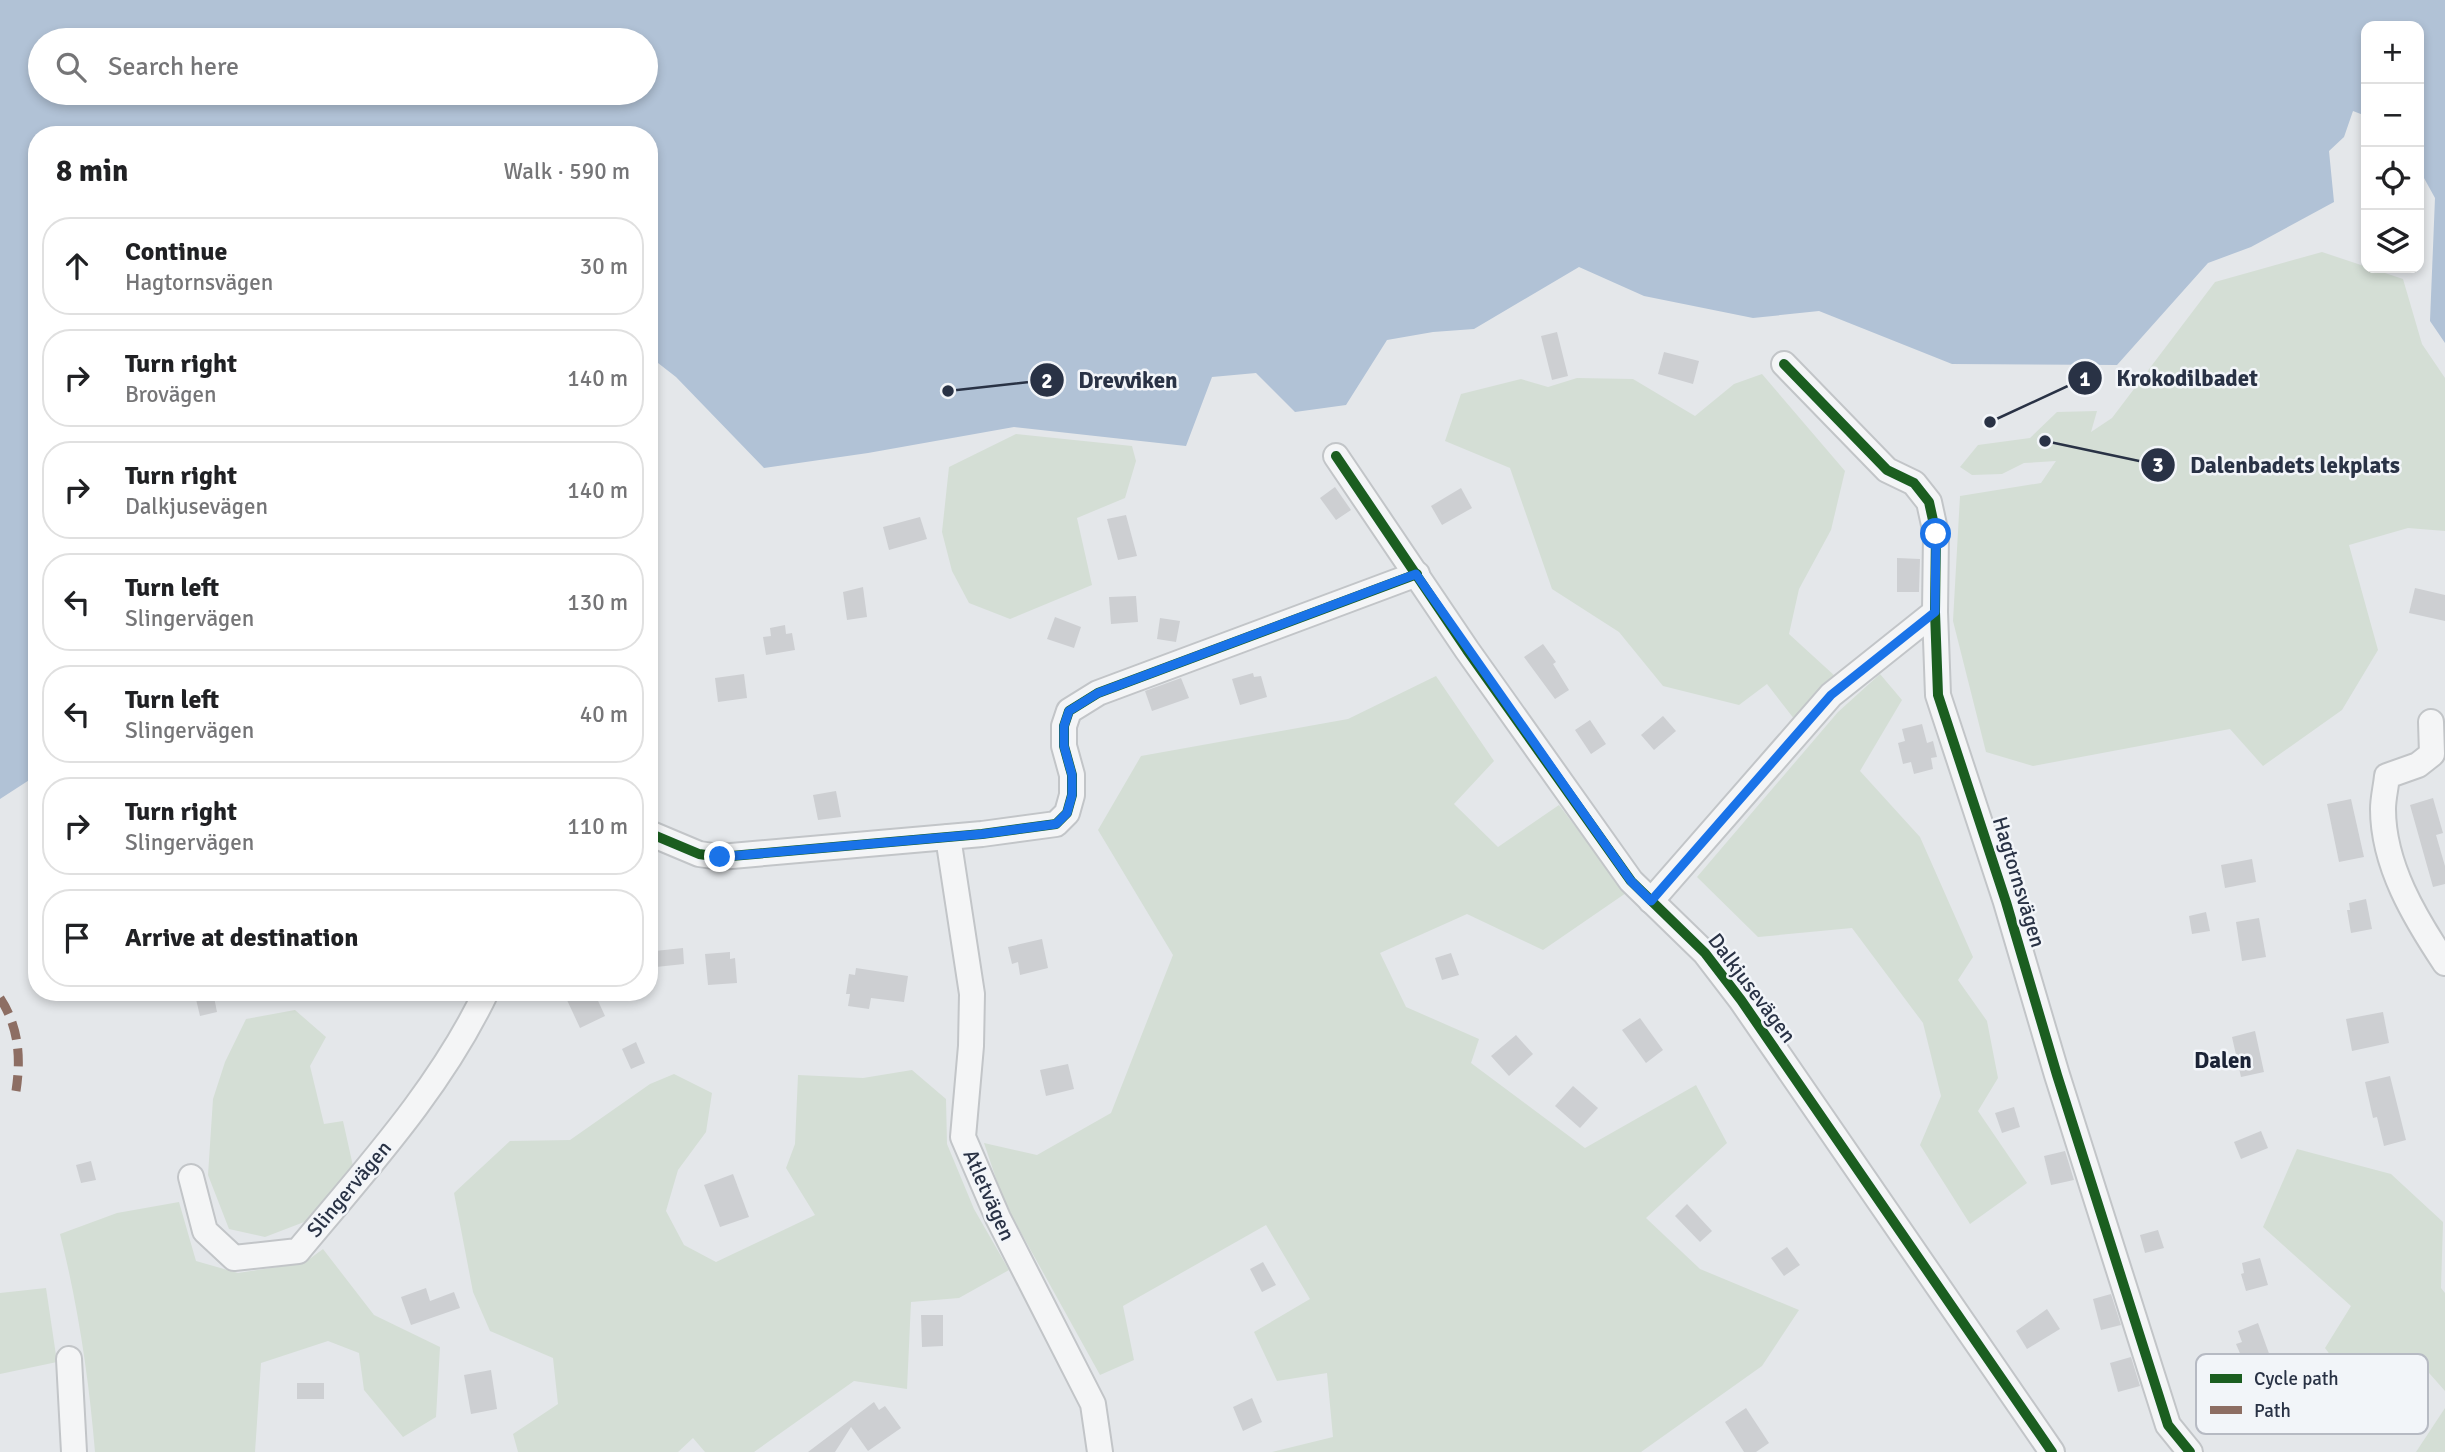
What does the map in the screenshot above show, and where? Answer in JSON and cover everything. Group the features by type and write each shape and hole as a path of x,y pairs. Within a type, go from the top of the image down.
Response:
{"street":[{"name":"Hagtornsvägen","path":"1784,364 1887,470 1914,483 1929,502 1936,534 1938,695 2006,902 2057,1075 2168,1425 2190,1452"},
{"name":"Dalkjusevägen","path":"1336,456 1631,881 1705,953 1741,1000 2052,1452"},
{"path":"658,837 699,854 720,857 1056,824 1067,813 1072,795 1072,775 1064,746 1064,726 1069,711 1098,693 1416,574"},
{"path":"1651,901 1831,695 1935,612"},
{"path":"2431,722 2432,754 2418,765 2387,776 2383,808 2395,872 2421,926 2445,962"},
{"name":"Atletvägen","path":"948,836 972,994 964,1137 998,1218 1093,1404 1100,1452"},
{"name":"Slingervägen","path":"191,1177 205,1231 234,1258 298,1251 437,1079 482,1001"},
{"path":"69,1359 74,1452"}],"shaded area":[{"path":"2322,252 2361,265 2361,273 2385,273 2403,279 2422,344 2445,378 2445,531 2408,528 2349,545 2378,650 2342,710 2263,766 2230,729 2033,766 1986,752 1953,621 1960,496 2041,483 2056,461 2024,463 2002,474 1972,475 1960,467 1978,445 2030,438 2057,412 2097,411 2091,432 2112,418 2215,282"},
{"path":"1762,374 1845,471 1831,530 1799,589 1789,634 1836,677 1795,720 1767,684 1739,705 1663,686 1619,632 1552,589 1510,468 1445,441 1461,394 1521,379 1548,387 1577,378 1633,379 1695,416 1734,384"},
{"path":"1016,434 1132,446 1136,461 1125,498 1077,518 1092,585 1010,619 969,603 952,571 942,532 949,467"},
{"path":"1880,674 1902,700 1860,771 1920,837 1973,957 1958,980 1987,1021 1998,1078 1978,1111 2027,1183 1970,1224 1920,1145 1941,1096 1923,1023 1852,928 1758,937 1697,877 1838,712"},
{"path":"1436,676 1494,761 1454,804 1498,847 1559,805 1626,893 1543,950 1467,914 1380,953 1406,1007 1479,1039 1471,1063 1585,1148 1696,1085 1727,1143 1646,1218 1700,1269 1799,1310 1762,1366 1641,1452 1272,1452 1333,1437 1327,1373 1277,1381 1254,1332 1310,1299 1266,1225 1123,1306 1134,1360 1100,1375 1004,1202 984,1143 1037,1155 1111,1113 1173,955 1098,830 1141,756 1348,719"},
{"path":"295,1010 326,1037 310,1066 324,1124 343,1121 353,1166 312,1219 265,1237 229,1229 208,1175 213,1099 225,1062 246,1019"},
{"path":"912,1070 946,1099 947,1144 974,1209 1009,1270 959,1298 911,1302 907,1389 854,1381 754,1452 705,1452 693,1438 678,1452 518,1452 513,1434 558,1404 553,1358 490,1331 473,1292 454,1193 510,1141 570,1140 650,1084 674,1074 712,1093 706,1132 678,1170 666,1211 684,1245 716,1262 815,1215 786,1168 795,1144 798,1075 863,1078"},
{"path":"2297,1149 2391,1174 2443,1222 2441,1288 2445,1293 2445,1391 2428,1372 2428,1354 2330,1354 2325,1348 2351,1306 2263,1227"},
{"path":"179,1202 196,1261 238,1273 304,1263 323,1249 374,1315 440,1347 436,1417 403,1437 364,1390 359,1353 328,1341 261,1363 255,1452 95,1452 82,1342 60,1234 117,1213"},
{"path":"46,1288 57,1362 0,1374 0,1293"},
{"path":"2445,1408 2445,1452 2416,1452"}],"water":[{"path":"0,0 2445,0 2445,343 2430,321 2435,198 2424,178 2424,21 2361,21 2361,114 2353,111 2344,137 2329,151 2334,202 2251,247 2208,263 2117,365 1952,364 1819,311 1753,318 1644,296 1579,267 1474,329 1433,332 1387,340 1346,405 1295,412 1256,373 1212,377 1186,446 1014,427 764,468 676,377 658,363 658,126 28,126 28,781 0,799"}],"building":[{"path":"1557,332 1568,376 1552,380 1541,336"},
{"path":"1664,352 1699,361 1693,384 1658,374"},
{"path":"1335,487 1351,510 1336,520 1320,498"},
{"path":"1461,488 1472,508 1442,525 1431,506"},
{"path":"1126,515 1137,556 1118,560 1107,519"},
{"path":"920,517 927,539 889,550 883,527"},
{"path":"1897,558 1920,559 1919,592 1897,592"},
{"path":"863,587 867,617 847,620 843,592"},
{"path":"2415,588 2445,595 2445,621 2409,613"},
{"path":"1136,596 1138,622 1111,624 1109,597"},
{"path":"1055,617 1081,627 1074,648 1047,639"},
{"path":"1160,618 1180,621 1176,642 1157,639"},
{"path":"785,625 786,634 792,633 795,650 766,655 763,637 771,636 770,628"},
{"path":"1543,644 1556,662 1553,664 1569,690 1555,699 1524,657"},
{"path":"1253,673 1254,677 1261,676 1267,697 1240,705 1232,679"},
{"path":"744,674 747,698 718,702 715,678"},
{"path":"1181,678 1189,698 1152,711 1145,691"},
{"path":"1663,716 1676,731 1654,750 1641,735"},
{"path":"1590,720 1606,744 1591,754 1575,730"},
{"path":"1922,724 1927,743 1933,741 1937,757 1931,758 1933,769 1914,774 1911,762 1903,764 1898,743 1905,741 1902,729"},
{"path":"836,791 841,817 818,820 813,795"},
{"path":"2433,798 2443,833 2436,835 2445,866 2445,884 2433,887 2410,805"},
{"path":"2351,799 2364,857 2339,862 2327,804"},
{"path":"2252,859 2256,882 2225,888 2221,865"},
{"path":"2366,899 2372,929 2351,933 2347,910 2350,910 2349,903"},
{"path":"2206,912 2210,931 2192,934 2189,916"},
{"path":"2259,918 2266,957 2242,961 2236,922"},
{"path":"1042,939 1048,968 1020,975 1018,962 1012,964 1008,947"},
{"path":"683,948 684,964 658,967 658,951"},
{"path":"730,952 730,959 735,958 737,983 708,985 705,954"},
{"path":"1451,953 1459,975 1442,980 1435,958"},
{"path":"856,968 908,976 904,1002 871,998 869,1009 848,1006 850,994 846,994 849,974 855,975"},
{"path":"196,1001 215,1001 217,1012 200,1016"},
{"path":"567,1001 598,1001 605,1016 580,1028"},
{"path":"2383,1012 2389,1043 2352,1051 2346,1019"},
{"path":"1640,1018 1663,1050 1646,1063 1622,1030"},
{"path":"2255,1031 2264,1072 2241,1077 2232,1037"},
{"path":"1516,1035 1533,1054 1509,1076 1491,1056"},
{"path":"636,1042 645,1063 631,1069 622,1049"},
{"path":"1068,1064 1074,1089 1046,1096 1040,1070"},
{"path":"2390,1076 2406,1140 2384,1146 2377,1117 2373,1118 2365,1082"},
{"path":"1573,1086 1598,1108 1580,1128 1555,1106"},
{"path":"2014,1107 2020,1127 2002,1133 1995,1113"},
{"path":"2261,1131 2268,1148 2241,1159 2234,1142"},
{"path":"2065,1151 2074,1180 2051,1185 2044,1156"},
{"path":"91,1161 96,1180 81,1183 76,1165"},
{"path":"733,1174 749,1217 720,1227 704,1185"},
{"path":"1687,1204 1712,1231 1700,1242 1675,1216"},
{"path":"2158,1230 2164,1248 2145,1253 2140,1235"},
{"path":"1787,1247 1800,1265 1784,1276 1771,1258"},
{"path":"2260,1258 2268,1285 2246,1291 2241,1274 2244,1273 2242,1263"},
{"path":"1263,1262 1276,1285 1262,1292 1250,1269"},
{"path":"426,1288 430,1301 454,1292 460,1308 411,1325 401,1297"},
{"path":"2111,1294 2121,1325 2101,1330 2093,1299"},
{"path":"2047,1309 2060,1329 2027,1349 2016,1331"},
{"path":"921,1315 943,1315 943,1346 922,1347"},
{"path":"2258,1323 2269,1354 2240,1354 2236,1344 2242,1342 2238,1331"},
{"path":"2131,1357 2140,1386 2118,1392 2110,1363"},
{"path":"491,1370 497,1409 471,1414 464,1375"},
{"path":"297,1383 324,1383 324,1399 297,1399"},
{"path":"1252,1398 1262,1422 1243,1431 1233,1407"},
{"path":"874,1402 879,1410 885,1406 901,1428 868,1451 851,1427 835,1452 808,1452"},
{"path":"1746,1408 1769,1443 1756,1452 1744,1452 1725,1422"}],"marked path":[{"path":"0,998 15,1031 18,1067 16,1091"}],"cycle path":[{"path":"1784,364 1887,470 1914,483 1929,502 1936,534 1938,695 2006,902 2057,1075 2168,1425 2190,1452"},
{"path":"1336,456 1467,650 1631,881 1705,953 1741,1000 2052,1452"},
{"path":"658,837 699,854 720,857 982,834 1056,824 1067,813 1072,795 1072,775 1064,746 1064,726 1069,711 1098,693 1417,574"}],"place":[{"name":"Drevviken","path":"948,391"},
{"name":"Krokodilbadet","path":"1990,422"},
{"name":"Dalenbadets lekplats","path":"2045,441"}],"district":[{"name":"Dalen","path":"2223,1060"}],"route":[{"path":"720,857 982,834 1056,824 1067,813 1072,795 1072,775 1064,746 1064,726 1069,711 1098,693 1416,574 1631,881 1651,901 1831,695 1935,612 1936,534"}]}
